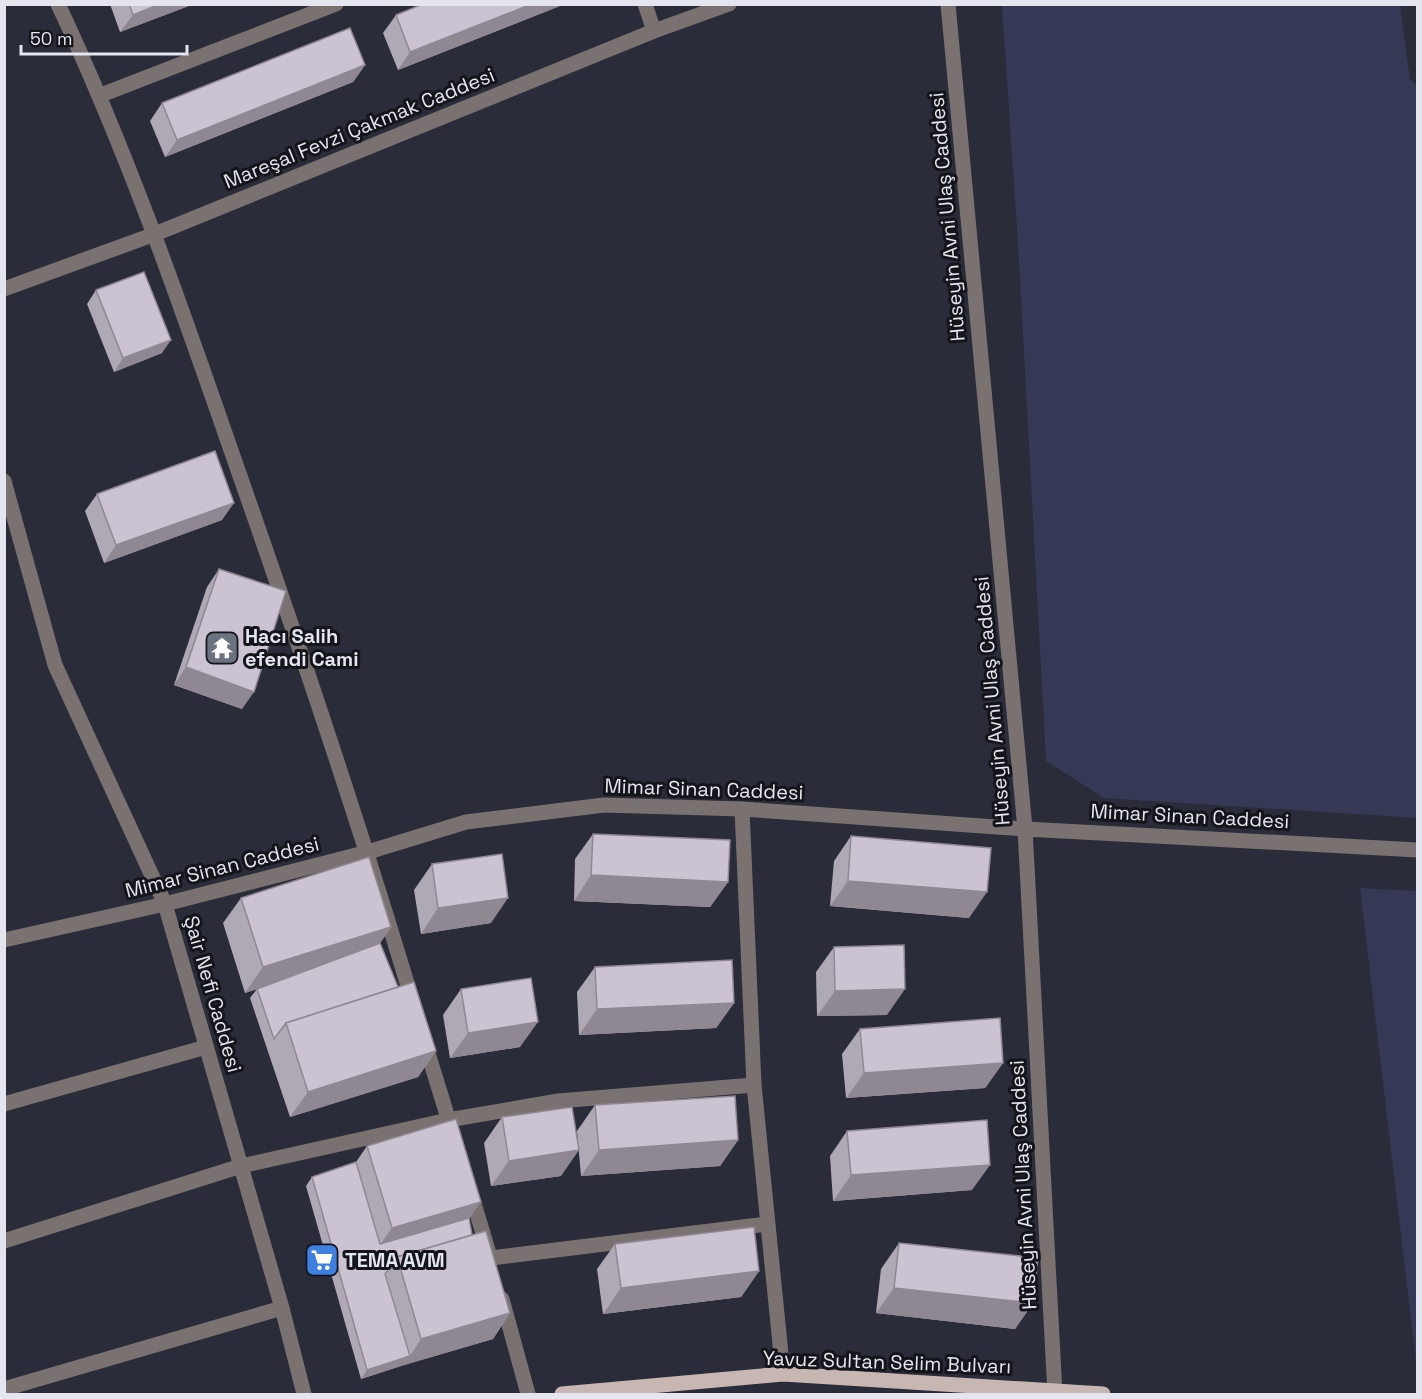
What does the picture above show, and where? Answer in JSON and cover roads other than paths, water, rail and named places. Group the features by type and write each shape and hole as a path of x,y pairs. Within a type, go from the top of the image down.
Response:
{"main road":[{"name":"Yavuz Sultan Selim Bulvarı","path":"562,1395 783,1374 1103,1395"}],"street":[{"path":"58,4 101,95 155,234 368,852 458,1152"},
{"path":"101,95 336,4"},
{"path":"645,4 654,31"},
{"name":"Mareşal Fevzi Çakmak Caddesi","path":"4,290 155,234 654,31 729,4"},
{"name":"Hüseyin Avni Ulaş Caddesi","path":"948,4 1025,829 1055,1393"},
{"name":"Şair Nefi Caddesi","path":"4,481 55,666 165,904 282,1308 304,1395"},
{"name":"Mimar Sinan Caddesi","path":"4,940 165,904 368,852 466,822 604,805 742,809 1025,829 1418,850"},
{"path":"742,809 754,1085 783,1374"},
{"path":"4,1104 206,1047"},
{"path":"4,1241 241,1166 448,1120 558,1101 754,1085"},
{"path":"465,1173 528,1395"},
{"path":"494,1270 767,1224"},
{"path":"4,1389 282,1308"}],"place":[{"name":"Hacı Salih efendi Cami","path":"222,648"},
{"name":"TEMA AVM","path":"322,1260"}]}
